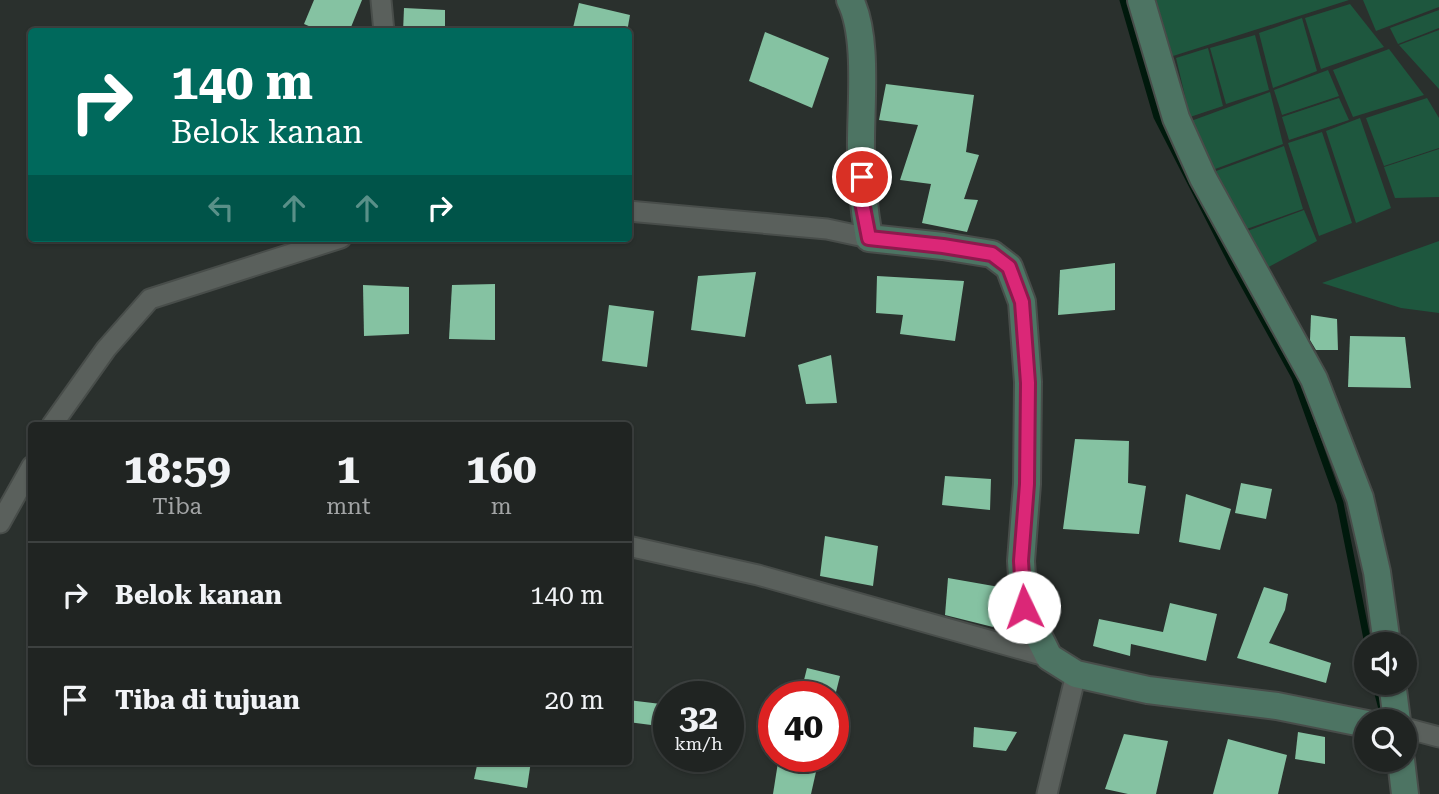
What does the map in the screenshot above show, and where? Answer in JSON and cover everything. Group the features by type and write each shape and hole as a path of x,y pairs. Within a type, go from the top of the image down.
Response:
{"street":[{"path":"381,0 384,28"},
{"path":"850,0 857,13 862,66 862,202 869,238"},
{"path":"1141,0 1176,118 1203,178 1314,379 1360,498 1377,572 1385,632"},
{"path":"632,211 827,229 869,238 943,246 992,254 1009,267 1022,302 1028,383 1027,484 1021,561 1024,607 1049,657"},
{"path":"54,422 106,349 150,299 328,242"},
{"path":"0,523 24,494"},
{"path":"632,547 758,575 1049,657 1076,674 1148,690 1277,706 1354,722"},
{"path":"1046,794 1076,674"},
{"path":"1417,731 1439,737"},
{"path":"1402,772 1405,794"}],"green space":[{"path":"1156,0 1349,0 1173,56"},
{"path":"1363,0 1439,0 1439,7 1376,31"},
{"path":"1350,4 1384,47 1321,69 1305,18"},
{"path":"1439,10 1439,28 1398,44 1390,28"},
{"path":"1302,18 1317,71 1273,88 1259,33"},
{"path":"1439,30 1439,89 1399,45"},
{"path":"1255,35 1269,90 1226,104 1210,48"},
{"path":"1208,48 1223,106 1190,117 1176,58"},
{"path":"1389,49 1424,95 1353,117 1333,70"},
{"path":"1328,70 1339,96 1282,115 1274,90"},
{"path":"1270,92 1283,144 1207,172 1191,121"},
{"path":"1339,98 1349,120 1289,140 1282,117"},
{"path":"1427,98 1439,118 1439,148 1384,166 1366,118"},
{"path":"1360,118 1391,208 1356,223 1326,131"},
{"path":"1322,132 1352,223 1319,236 1288,143"},
{"path":"1284,146 1303,209 1241,231 1208,174"},
{"path":"1439,149 1439,197 1395,198 1384,167"},
{"path":"1304,210 1317,241 1265,269 1242,233"},
{"path":"1439,241 1439,313 1401,308 1322,283"}],"building":[{"path":"314,0 362,0 351,28 314,28 304,24"},
{"path":"579,3 630,15 628,28 573,28"},
{"path":"404,8 445,10 445,28 403,28"},
{"path":"765,32 829,58 812,108 749,81"},
{"path":"886,84 974,95 966,152 979,155 964,199 978,200 967,232 922,223 931,184 900,180 918,125 879,120"},
{"path":"1115,263 1115,310 1058,315 1060,270"},
{"path":"756,272 745,337 691,330 698,276"},
{"path":"877,276 964,281 955,341 900,334 903,315 876,313"},
{"path":"495,284 495,340 449,339 452,285"},
{"path":"363,285 409,287 409,334 364,336"},
{"path":"609,305 654,311 647,367 602,361"},
{"path":"1311,315 1337,319 1338,350 1316,350 1310,340"},
{"path":"1350,336 1405,337 1411,388 1348,387"},
{"path":"831,355 837,403 806,404 798,365"},
{"path":"1075,439 1129,441 1128,483 1146,486 1139,534 1063,529"},
{"path":"945,476 991,479 990,510 942,505"},
{"path":"1241,483 1272,489 1266,519 1235,513"},
{"path":"1186,494 1231,509 1220,550 1179,542"},
{"path":"825,536 878,546 873,586 820,576"},
{"path":"948,578 1005,588 993,627 945,615"},
{"path":"1264,587 1288,594 1285,610 1269,643 1331,663 1326,683 1237,658"},
{"path":"1170,603 1217,614 1206,661 1131,644 1130,656 1093,646 1099,619 1163,632"},
{"path":"807,668 840,676 839,681 804,681"},
{"path":"632,700 653,703 653,725 632,723"},
{"path":"974,727 1017,732 1006,751 973,747"},
{"path":"1298,732 1325,737 1325,764 1295,759"},
{"path":"1124,734 1168,741 1156,794 1128,794 1105,789"},
{"path":"1228,739 1287,755 1278,794 1213,794"},
{"path":"477,765 530,765 527,788 474,779"},
{"path":"776,772 816,772 811,794 773,794"}],"waterway":[{"path":"1123,0 1157,117 1231,261 1295,377 1340,503 1366,632"},
{"path":"1378,695 1382,709"}],"route":[{"path":"862,177 862,202 869,238 992,254 1009,267 1016,285 1022,302 1028,383 1027,484 1021,561 1024,607"}]}
